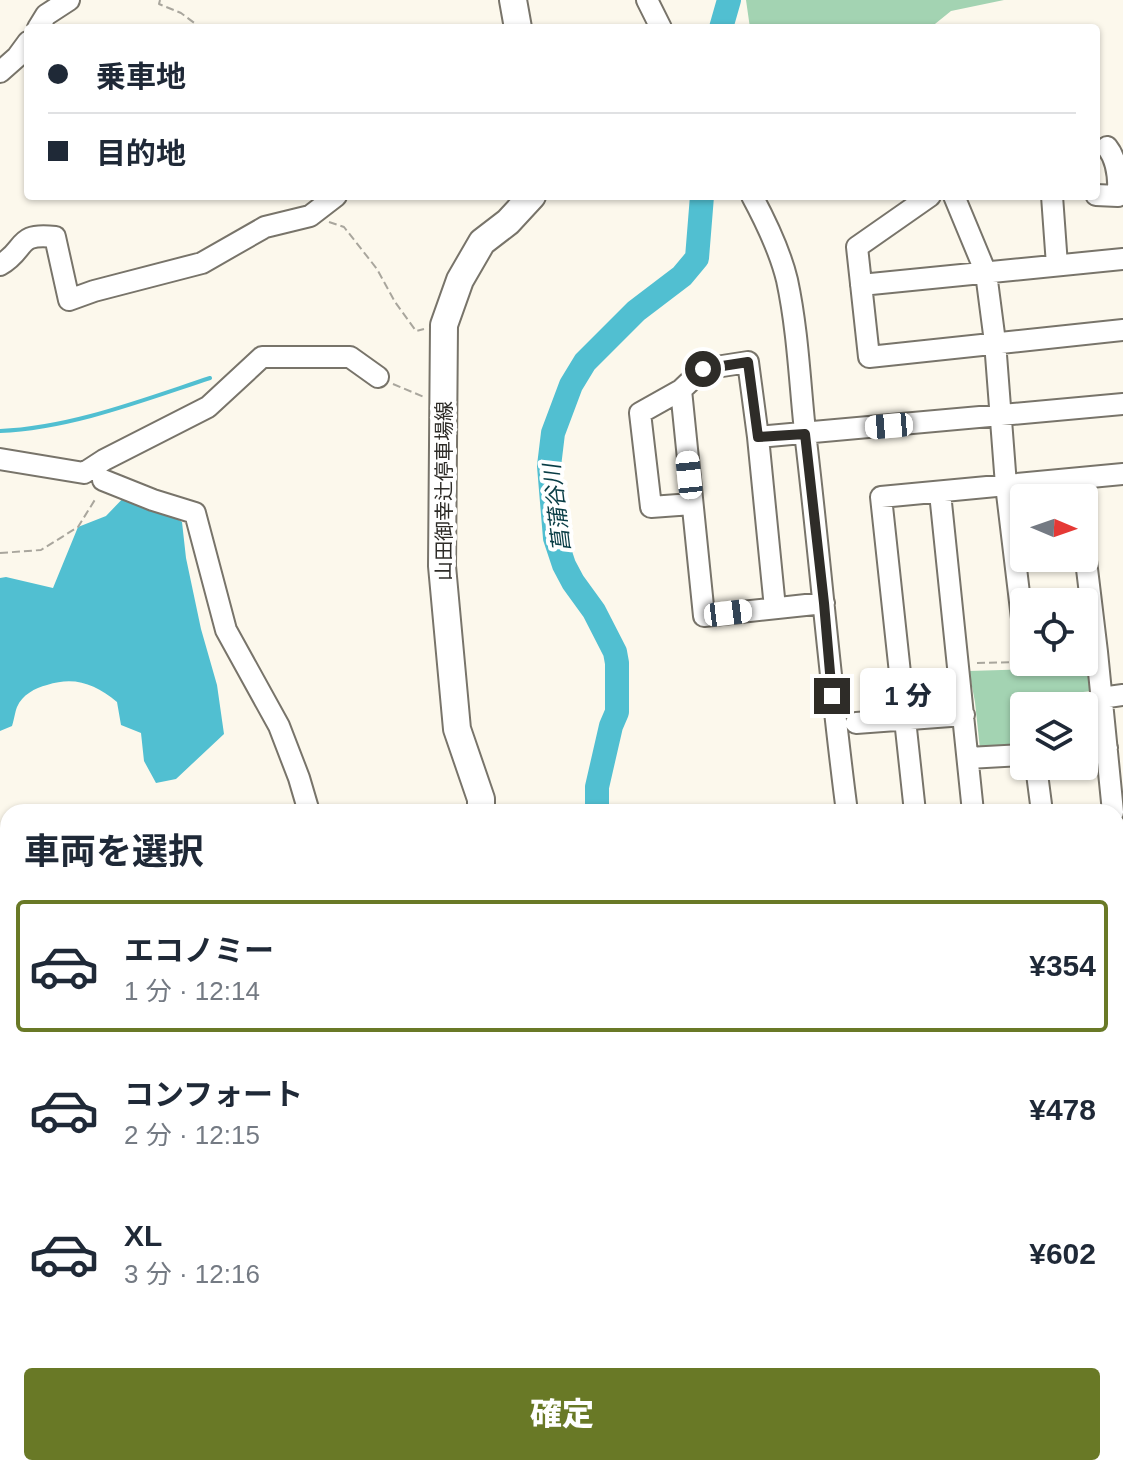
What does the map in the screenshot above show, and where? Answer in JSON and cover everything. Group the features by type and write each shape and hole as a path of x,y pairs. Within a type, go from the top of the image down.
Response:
{"main road":[{"path":"513,0 517,24"},
{"name":"山田御幸辻停車場線","path":"481,804 457,729 442,566 444,325 460,280 482,242 508,222 528,200"}],"street":[{"path":"40,24 46,15 69,0"},
{"path":"647,0 659,24"},
{"path":"0,72 24,47"},
{"path":"1100,195 1118,196 1119,181 1113,155 1107,147"},
{"path":"0,265 11,258 20,244 37,234 55,237 69,300 202,263 265,227 310,216 331,200"},
{"path":"754,200 786,278 799,355 835,727 846,804"},
{"path":"924,200 857,247 869,357 1123,330"},
{"path":"956,200 986,273 1018,588"},
{"path":"1052,200 1057,265"},
{"path":"861,285 1123,259"},
{"path":"0,459 84,473 208,407 262,357 350,357 378,377"},
{"path":"692,504 651,507 640,413 681,390 703,369 748,362 775,608"},
{"path":"681,390 704,616 824,603"},
{"path":"758,437 1123,404"},
{"path":"1090,484 1123,474"},
{"path":"103,480 195,513 226,630 279,726 307,804"},
{"path":"914,804 881,497 1010,485"},
{"path":"940,493 972,804"},
{"path":"1096,676 1112,804"},
{"path":"1101,698 1123,695"},
{"path":"856,723 964,715"},
{"path":"1098,749 1107,748"},
{"path":"968,758 1010,756"},
{"path":"1038,780 1041,804"}],"path":[{"path":"160,0 159,4 181,13 196,24"},
{"path":"310,216 344,227 377,269 416,331 444,325"},
{"path":"378,377 444,405"},
{"path":"0,553 41,550 78,527 103,480"},
{"path":"958,664 1010,662"}],"green space":[{"path":"746,0 1004,0 951,11 935,24 749,24"},
{"path":"1010,670 1010,676 1090,676 1091,691 1010,692 1010,744 980,749 969,671"}],"water":[{"path":"130,491 182,522 186,558 217,685 224,734 176,779 156,783 144,761 141,733 121,725 117,702 101,690 84,683 57,682 34,690 19,703 12,726 0,731 0,578 53,588 78,527 106,516"}],"waterway":[{"name":"菖蒲谷川","path":"722,24 729,0"},
{"name":"菖蒲谷川","path":"597,804 597,787 617,712 617,663 615,652 594,611 564,565 555,538 549,466 553,433 571,385 585,362 636,311 682,276 697,258 702,200"},
{"path":"0,431 80,419 210,378"}],"route":[{"path":"703,369 748,362 758,437 805,434 832,696"}]}
